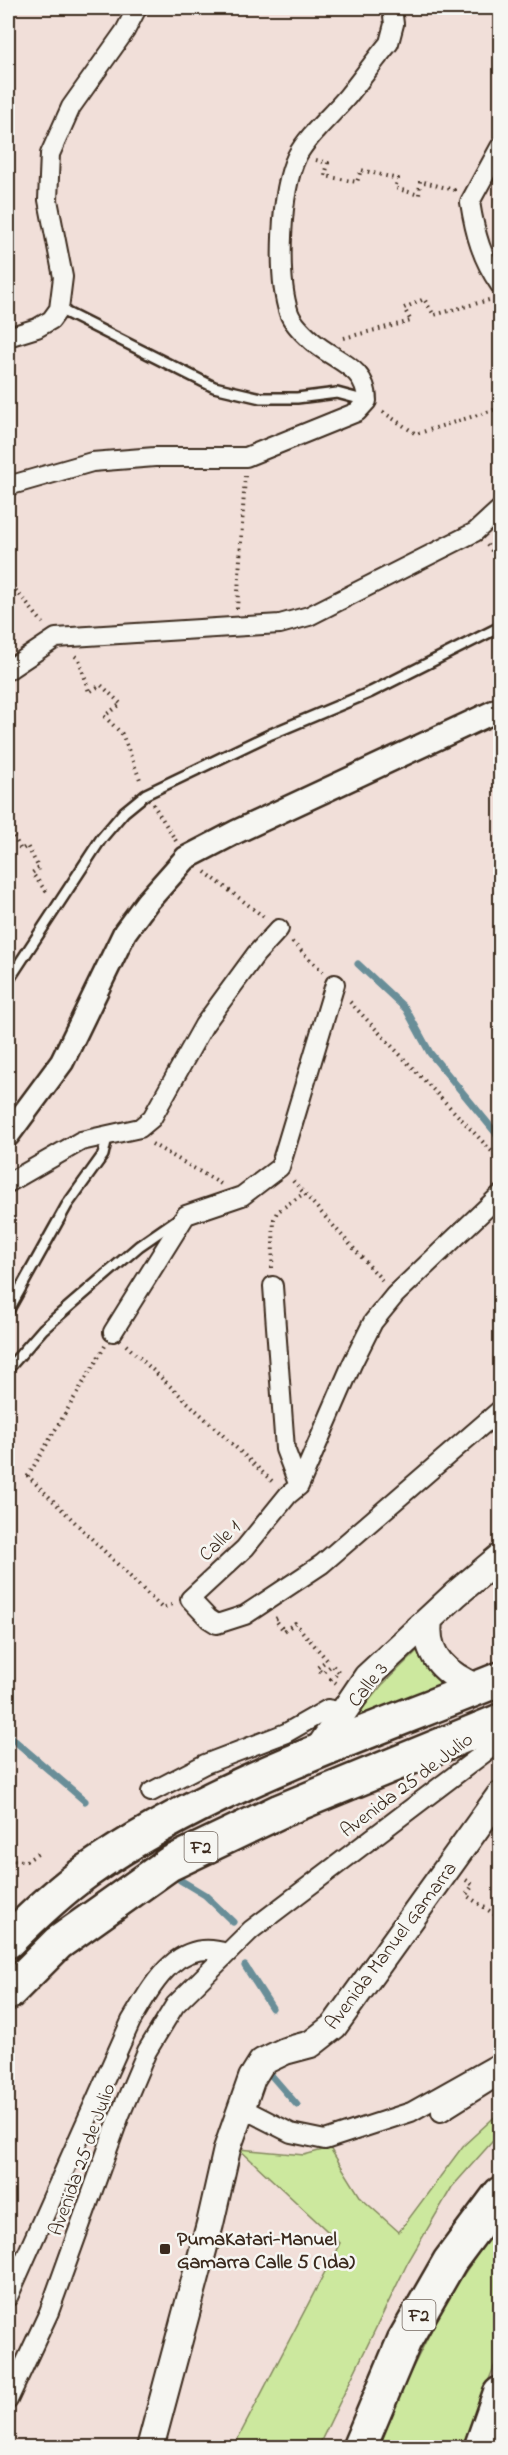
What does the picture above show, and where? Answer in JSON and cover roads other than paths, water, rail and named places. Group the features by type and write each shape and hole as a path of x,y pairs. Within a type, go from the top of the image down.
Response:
{"highway":[{"name":"F2","path":"8,1941 85,1873 142,1836 195,1807 489,1683"},
{"name":"F2","path":"8,1994 58,1943 169,1864 270,1815 501,1721"},
{"name":"F2","path":"359,2448 404,2341 450,2261 501,2194"},
{"path":"481,2448 501,2394"}],"main road":[{"name":"Calle 3","path":"314,1755 367,1677 501,1557"},
{"path":"429,1621 427,1634 434,1656 455,1678 489,1683"},
{"name":"Avenida Manuel Gamarra","path":"150,2448 210,2224 227,2150 252,2078 262,2062 285,2051 311,2044 334,2026 501,1795"}],"street":[{"path":"8,337 37,328 51,320 59,309 63,277 48,200 50,154 70,106 125,31 137,8"},
{"path":"8,486 92,462 155,457 246,457 299,438 357,412 367,401 367,392 359,374 348,364 317,345 290,316 284,290 282,227 287,189 297,156 389,43 394,24 392,8"},
{"path":"501,147 470,202 486,265 501,285"},
{"path":"8,670 56,638 236,628 280,624 309,616 337,604 475,532 501,509"},
{"path":"8,1135 62,1062 125,932 147,902 186,858 236,832 501,709"},
{"path":"8,1183 81,1142 140,1128 152,1118 204,1025 256,954 279,929"},
{"path":"113,1332 186,1215 242,1196 280,1167 335,984"},
{"name":"Calle 1","path":"500,1198 395,1294 373,1322 294,1491 245,1548 190,1599 208,1619 217,1624 245,1615 322,1564 501,1410"},
{"path":"273,1286 285,1449 294,1491"},
{"path":"151,1792 205,1764 286,1733 328,1709 348,1706"},
{"name":"Avenida 25 de Julio","path":"8,2400 49,2312 120,2115 147,2051 175,2005 250,1930 443,1782 501,1741"},
{"name":"Avenida 25 de Julio","path":"8,2297 27,2248 130,2021 163,1972 178,1959 211,1948 226,1953"},
{"path":"242,2108 291,2133 325,2140 411,2112 501,2062"},
{"path":"441,2112 501,2075"}],"lane":[{"path":"59,309 214,387 261,398 297,398 337,393 367,401"},
{"path":"8,981 56,904 101,839 124,812 147,794 271,734 371,692 501,627"},
{"path":"8,1311 67,1205 103,1155 107,1137"},
{"path":"8,1369 43,1329 139,1246 169,1223 186,1215"}],"waterway":[{"path":"358,964 406,1009 430,1053 500,1138"},
{"path":"8,1735 85,1801"},
{"path":"180,1880 205,1895 233,1922"},
{"path":"245,1966 272,2008"},
{"path":"272,2064 271,2075 297,2105"}],"place":[{"name":"PumaKatari-Manuel Gamarra Calle 5 (Ida)","path":"165,2249"}]}
